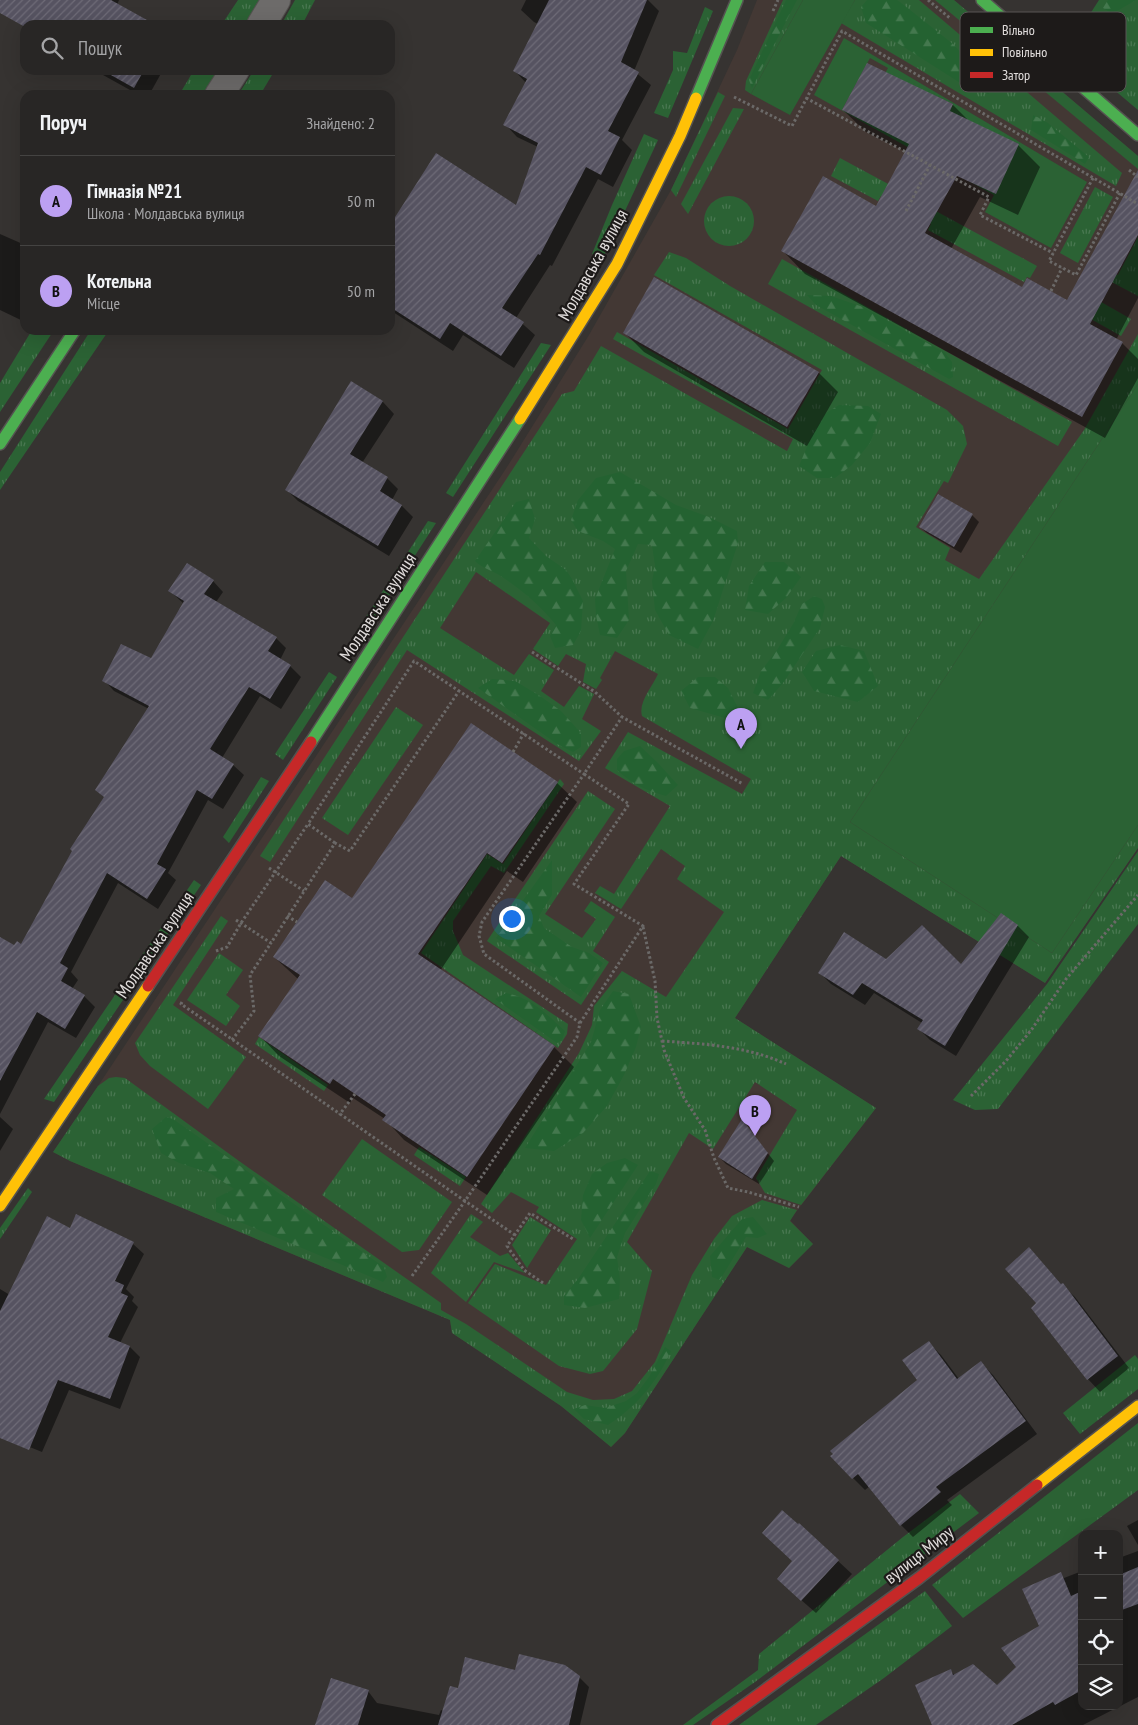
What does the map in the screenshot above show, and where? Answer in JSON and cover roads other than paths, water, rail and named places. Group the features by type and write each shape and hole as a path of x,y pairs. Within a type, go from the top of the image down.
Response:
{"street":[{"path":"264,20 276,0"},
{"name":"Молдавська вулиця","path":"0,1206 287,780 527,409 617,264 680,136 737,0"},
{"path":"982,0 996,12"},
{"path":"222,90 232,75"},
{"path":"1088,92 1138,135"},
{"path":"0,444 72,335"},
{"name":"вулиця Миру","path":"717,1725 919,1578 1138,1406"}],"place":[{"name":"Гімназія №21","path":"741,749"},
{"name":"Котельна","path":"755,1136"}]}
